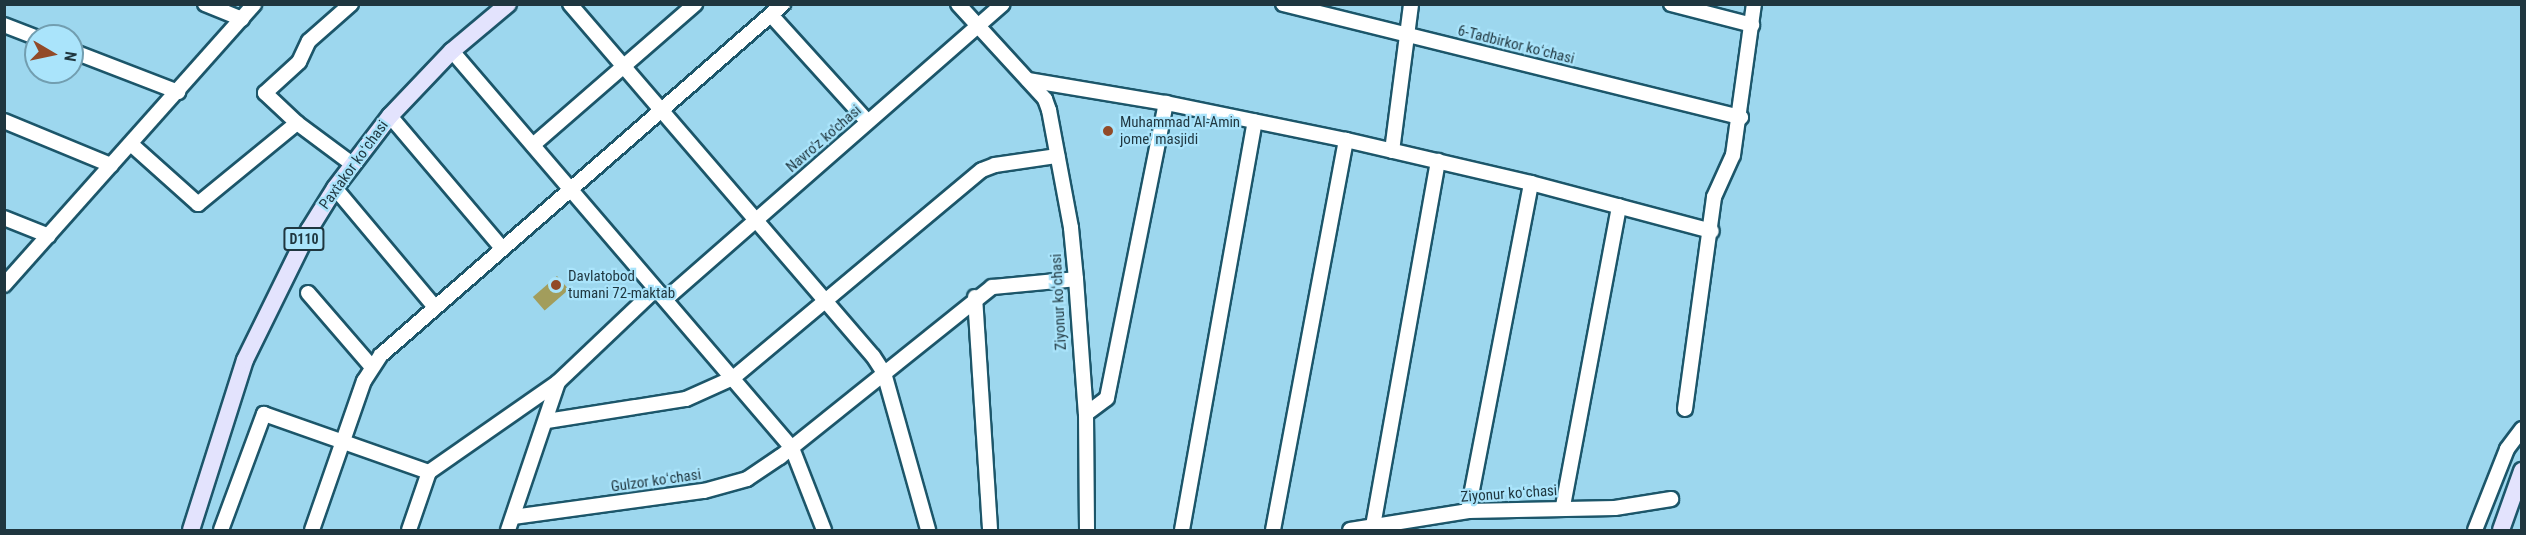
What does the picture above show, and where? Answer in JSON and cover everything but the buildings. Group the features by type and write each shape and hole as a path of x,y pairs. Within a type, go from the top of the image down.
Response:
{"main road":[{"name":"Paxtakor koʻchasi","path":"191,531 245,360 285,273 335,188 390,116 452,51 508,4"},
{"path":"2501,531 2522,471"}],"street":[{"path":"205,4 242,19"},
{"path":"4,285 254,4"},
{"path":"351,4 309,41 298,62 265,93 297,123 352,164"},
{"path":"570,4 828,301 884,373 928,531"},
{"path":"533,145 695,4"},
{"path":"312,531 371,366 502,248 664,110 783,4"},
{"name":"Ziyonur koʻchasi","path":"958,4 1045,99 1057,156 1076,279 1086,414 1087,531"},
{"name":"Navro'z ko'chasi","path":"429,472 558,382 661,294 758,219 1004,4"},
{"name":"6-Tadbirkor koʻchasi","path":"1282,4 1741,117"},
{"path":"1392,151 1411,4"},
{"path":"1671,4 1752,25"},
{"path":"1685,409 1712,231 1714,197 1734,155 1741,117 1754,4"},
{"path":"771,15 868,122"},
{"path":"4,25 24,32"},
{"path":"452,51 792,448 824,531"},
{"path":"84,56 178,92"},
{"path":"1028,80 1166,103 1346,140 1531,183 1712,231"},
{"path":"1086,414 1107,398 1166,103"},
{"path":"390,116 502,248"},
{"path":"1182,531 1255,121"},
{"path":"4,122 111,165"},
{"path":"131,144 198,204 297,123"},
{"path":"1273,531 1346,140"},
{"path":"547,421 673,402 733,378 828,301 982,170 995,165 1057,156"},
{"path":"1373,526 1438,161"},
{"path":"1468,511 1531,183"},
{"path":"335,188 435,308"},
{"path":"1563,506 1619,206"},
{"path":"4,218 48,236"},
{"name":"Gulzor koʻchasi","path":"558,382 547,421 511,524 725,487 766,467 792,448 975,297 1007,283 1076,279"},
{"path":"309,293 371,366"},
{"path":"975,297 990,531"},
{"path":"221,531 264,414 429,472 409,531"},
{"path":"2475,531 2507,449 2522,429"},
{"name":"Ziyonur koʻchasi","path":"1350,531 1468,511 1563,506 1615,508 1671,499"}],"shaded area":[{"path":"557,276 569,290 545,311 533,297"}],"place":[{"name":"Muhammad Al-Amin jome' masjidi","path":"1108,131"},
{"name":"Davlatobod tumani 72-maktab","path":"556,285"}]}
